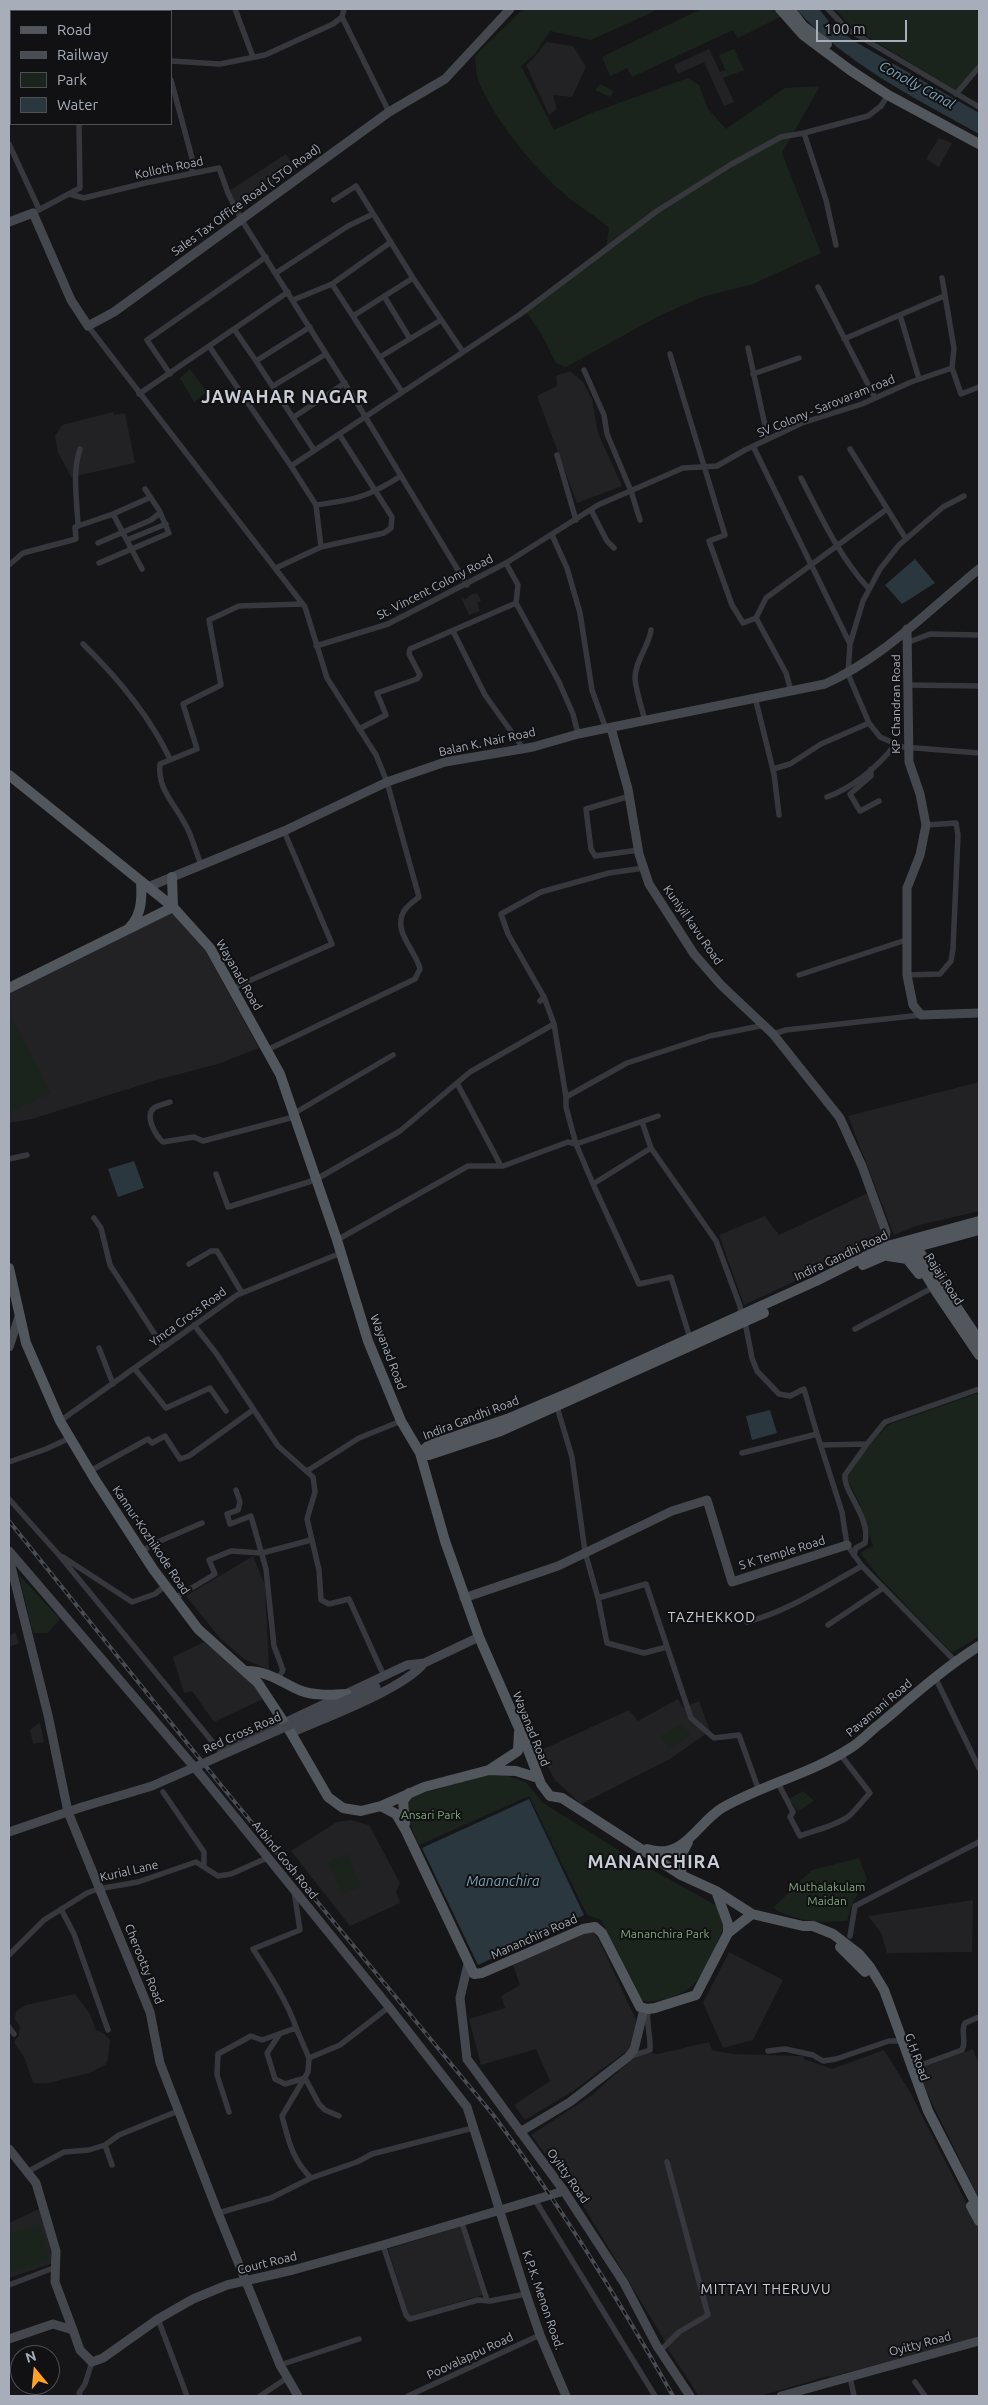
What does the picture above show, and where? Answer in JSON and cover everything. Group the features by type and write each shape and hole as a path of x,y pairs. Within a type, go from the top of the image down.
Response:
{"main road":[{"name":"Sales Tax Office Road ( STO Road)","path":"88,326 114,312 389,112 445,79 510,9"},
{"path":"780,9 803,35 850,70 888,95 979,144"},
{"path":"790,9 803,26 847,61 945,122 979,140"},
{"path":"9,222 36,211 71,300 88,326"},
{"path":"907,629 979,569"},
{"name":"Balan K. Nair Road","path":"144,884 172,876 284,831 387,782 445,762 522,748 578,734 825,684 848,674 907,629"},
{"name":"KP Chandran Road","path":"907,629 909,642 909,762 920,794 926,825 920,855 907,888 907,974 913,1005 921,1015"},
{"name":"Kuniyil kavu Road","path":"608,728 630,796 639,850 649,884 694,954 721,986 773,1034 840,1118 855,1148 886,1232 884,1252"},
{"name":"Wayanad Road","path":"9,775 173,907 210,948 280,1074 337,1240 368,1341 402,1421 420,1453 464,1598 538,1778 550,1796 562,1798 682,1875 716,1891 752,1914"},
{"path":"9,988 173,907 172,876"},
{"path":"128,929 137,919 144,884"},
{"path":"921,1015 979,1013"},
{"name":"Indira Gandhi Road","path":"913,1245 979,1221"},
{"name":"Indira Gandhi Road","path":"420,1453 429,1445 582,1392 884,1252 952,1238 979,1230"},
{"path":"938,1290 930,1254 936,1245 952,1238"},
{"name":"Rajaji Road","path":"913,1245 938,1290 979,1355"},
{"path":"884,1252 907,1259 938,1290 979,1340"},
{"name":"Kannur-Kozhikode Road","path":"9,1268 12,1295 26,1343 60,1421 70,1438 141,1552 174,1598 198,1629 248,1671 258,1682 292,1733 328,1797 343,1808 361,1811 382,1806 409,1792 488,1770"},
{"path":"9,1346 19,1317"},
{"name":"Indira Gandhi Road","path":"420,1453 429,1455 500,1431 557,1407 582,1392 690,1338 743,1319"},
{"name":"S K Temple Road","path":"464,1598 558,1566 672,1511 707,1500 732,1582 847,1545"},
{"name":"Arbind Gosh Road","path":"9,1551 201,1776 389,2007 467,2107 501,2209"},
{"name":"Cherootty Road","path":"9,1558 48,1714 68,1812 150,2012 160,2063 218,2213 280,2365 298,2396"},
{"name":"Red Cross Road","path":"9,1832 152,1786 376,1688 479,1637"},
{"name":"Pavamani Road","path":"689,1841 716,1813 758,1788 778,1782 853,1747 935,1677 955,1661 979,1646"},
{"path":"284,1723 407,1665 424,1663"},
{"path":"292,1733 379,1693 416,1673 424,1663"},
{"path":"248,1671 261,1671 301,1691 326,1695 347,1694"},
{"path":"488,1770 518,1751 519,1731"},
{"path":"488,1770 516,1771 538,1778"},
{"path":"406,1831 402,1808 403,1801 409,1792"},
{"path":"382,1806 396,1814 406,1831 468,1964"},
{"path":"639,1847 655,1852 666,1851 678,1848 689,1841"},
{"path":"682,1875 682,1854 689,1841"},
{"path":"716,1891 728,1924 728,1933"},
{"path":"520,2132 570,2102 628,2058 634,2050 646,2009 696,1995 728,1933 752,1914"},
{"name":"G H Road","path":"752,1914 803,1926 813,1926 833,1934 858,1954 870,1967 884,1990 925,2115 979,2221"},
{"name":"G H Road","path":"803,1926 832,1941 863,1968 876,1989 928,2111 979,2210"},
{"name":"Mananchira Road","path":"468,1964 474,1974 482,1974 584,1928 595,1927 602,1933 634,1998 646,2009"},
{"name":"Oyitty Road","path":"468,1964 460,1998 467,2059 564,2191 624,2283 660,2351 690,2396"},
{"path":"9,2149 36,2183 56,2251 55,2282 80,2350 92,2362"},
{"name":"Court Road","path":"92,2362 103,2358 158,2319 193,2299 227,2286 383,2245 564,2191"},
{"name":"K.P.K. Menon Road.","path":"501,2209 526,2294 540,2334 566,2396"},
{"path":"9,2338 52,2324 73,2330"},
{"name":"Oyitty Road","path":"781,2396 807,2392 850,2377 979,2341"}],"street":[{"path":"235,9 253,57"},
{"path":"344,9 342,18 389,112"},
{"path":"828,9 847,29 979,107"},
{"path":"172,61 220,64 265,55 333,24 342,18"},
{"path":"956,94 979,66"},
{"path":"172,84 192,158 192,173"},
{"path":"291,466 519,315 657,211 730,165 781,137 804,134 868,116 881,106 888,95"},
{"path":"9,144 36,211 80,188 79,125"},
{"path":"804,134 826,200 836,245"},
{"name":"Kolloth Road","path":"69,194 84,198 219,168 228,193 241,219"},
{"path":"334,200 356,186 413,278 463,352"},
{"path":"276,273 348,226 373,214"},
{"path":"241,219 345,383 466,585"},
{"path":"293,300 332,284 391,242"},
{"path":"170,374 147,340 266,257"},
{"path":"353,316 413,278"},
{"path":"942,278 954,348 952,368 961,394 979,387"},
{"path":"332,284 402,392"},
{"path":"818,288 875,398"},
{"path":"139,394 288,292"},
{"path":"384,296 410,339"},
{"path":"844,339 944,296"},
{"path":"900,315 919,379"},
{"path":"380,357 441,320"},
{"path":"88,326 302,604 327,678 376,755 387,782 419,898 404,911 401,922 402,935 418,960 420,969 415,980 267,1050"},
{"path":"256,361 310,327"},
{"path":"234,329 314,450"},
{"path":"209,346 316,505 322,547"},
{"path":"748,348 768,439"},
{"path":"273,386 326,354"},
{"path":"670,354 724,535 709,541 732,605 743,623 756,618 766,598 888,509"},
{"path":"754,374 799,358"},
{"name":"SV Colony - Sarovaram road","path":"506,563 590,510 631,491 684,468 717,466 753,446 802,423 875,398 919,379 952,368"},
{"path":"584,370 604,415 606,434 631,491 640,520"},
{"path":"294,418 345,383"},
{"path":"276,568 322,547 384,533 391,528 392,517 339,434"},
{"path":"753,446 850,644"},
{"path":"78,526 76,478 80,449"},
{"path":"850,449 906,539"},
{"path":"557,455 576,520"},
{"path":"316,505 349,500 377,491 401,476"},
{"path":"800,478 836,546 868,589"},
{"path":"99,563 169,533 160,513 149,498 146,489"},
{"path":"964,496 943,507 906,539 880,570 868,589 850,644 848,674 868,723 880,737 903,747 979,753"},
{"path":"9,565 23,553 76,539 75,527 113,514 149,498"},
{"path":"590,510 607,541 614,548"},
{"path":"98,543 151,520 160,513"},
{"path":"113,514 142,569"},
{"path":"127,540 166,524"},
{"path":"552,535 567,568 580,612 592,690 608,728"},
{"path":"506,563 518,585 516,603 559,682 573,714 578,734"},
{"name":"St. Vincent Colony Road","path":"316,646 388,624 506,563"},
{"path":"359,729 386,715 377,692 417,678 420,675 409,654 410,648 516,603"},
{"path":"201,864 186,825 167,798 159,771 160,764 196,749 183,704 221,685 209,620 240,606 302,604"},
{"path":"756,618 786,674 790,691"},
{"path":"645,721 635,677 643,649 649,642 651,630"},
{"path":"453,631 485,695 522,748"},
{"path":"909,642 930,634 979,635"},
{"path":"83,644 108,668 144,714 170,759"},
{"path":"908,685 979,686"},
{"path":"755,698 773,769 779,815"},
{"path":"773,769 790,764 821,744 868,723"},
{"path":"826,797 845,789 872,770 896,744"},
{"path":"872,770 871,776 850,794 860,811 880,801"},
{"path":"630,796 588,808 586,813 591,849 595,856 639,850"},
{"path":"907,974 940,974 951,961 953,949 958,835 956,824 926,825"},
{"path":"232,988 332,944 284,831"},
{"path":"644,868 609,872 541,892 501,914 508,934 554,1024 566,1097 566,1108 576,1144 593,1184 639,1284 671,1277 690,1338"},
{"path":"799,975 906,940"},
{"path":"773,1034 786,1030 921,1015"},
{"path":"216,1174 228,1207 315,1180 400,1131 470,1072 554,1024"},
{"path":"566,1097 627,1063 724,1032 765,1026"},
{"path":"170,1102 155,1107 151,1112 150,1118 157,1137 162,1142 194,1136 203,1141 294,1116 393,1054"},
{"path":"457,1083 501,1166"},
{"path":"337,1240 468,1166 501,1166 568,1142 576,1144 658,1116"},
{"path":"642,1122 651,1148 716,1241 740,1306 752,1358 757,1371 779,1394 790,1396 804,1389 842,1512 847,1545 862,1566 955,1661"},
{"path":"593,1184 651,1148"},
{"path":"9,1160 27,1155"},
{"path":"94,1218 101,1228 110,1265 163,1347"},
{"path":"189,1264 211,1251 217,1251 242,1293"},
{"name":"Ymca Cross Road","path":"60,1421 242,1293 341,1253"},
{"path":"855,1329 938,1290"},
{"path":"194,1325 216,1352 278,1446 313,1476 315,1492 307,1519 319,1570 321,1600 329,1604 349,1599 384,1676"},
{"path":"98,1348 113,1384"},
{"path":"135,1368 166,1408 210,1388 226,1411"},
{"path":"854,1555 856,1548 865,1543 867,1535 857,1504 844,1481 867,1444 885,1422 979,1389"},
{"path":"557,1407 572,1457 585,1552 598,1598 607,1643 644,1653 667,1646"},
{"path":"90,1471 148,1439 152,1443 165,1436 180,1460 214,1440 253,1410"},
{"path":"307,1471 359,1438 402,1421"},
{"path":"742,1453 817,1434"},
{"path":"9,1462 70,1438"},
{"path":"822,1445 867,1444"},
{"path":"236,1490 240,1502 238,1510 227,1514 230,1524 251,1516 269,1584 274,1646 283,1670 278,1679"},
{"path":"9,1499 59,1555 220,1750 284,1723"},
{"path":"141,1552 168,1537 202,1523"},
{"path":"174,1598 215,1574 209,1560 231,1551 262,1553 311,1540"},
{"path":"59,1555 132,1602 155,1594 165,1586"},
{"path":"747,1622 797,1603 862,1566"},
{"path":"598,1598 646,1584 691,1718 714,1738 739,1735 758,1788"},
{"path":"828,1625 883,1588"},
{"path":"935,1677 979,1768"},
{"path":"778,1782 793,1812 790,1816 800,1836 850,1816 870,1792 840,1754"},
{"path":"163,1792 204,1852 204,1867"},
{"path":"850,1936 855,1906 979,1842"},
{"name":"Kurial Lane","path":"9,1955 44,1920 60,1909 98,1889 138,1882 196,1862 218,1876 231,1874 267,1858"},
{"path":"293,1890 300,1930 253,1949 277,1987 309,2058 308,2072 282,2116 289,2143 298,2164 311,2178"},
{"path":"60,1909 77,1942 108,2030"},
{"path":"309,2058 340,2045 389,2007"},
{"path":"628,2058 650,2050 651,2042 646,2021 646,2009"},
{"path":"910,2069 962,2050 965,2046 962,2027 965,2022 979,2017"},
{"path":"9,2027 14,2034"},
{"path":"229,2112 217,2075 218,2054 252,2036 262,2040 293,2029 297,2030"},
{"path":"279,2034 267,2053 275,2079 285,2084 305,2078"},
{"path":"768,2050 785,2049 813,2055 823,2061 836,2059 889,2041 897,2041"},
{"path":"305,2078 319,2104 325,2110 339,2116"},
{"path":"27,2172 64,2152 89,2150 105,2145 120,2135 178,2111"},
{"path":"218,2213 271,2198 311,2178 357,2162 372,2154 473,2128"},
{"path":"105,2145 112,2165"},
{"path":"660,2351 679,2332 708,2314 667,2162"},
{"path":"535,2200 655,2396"},
{"path":"462,2222 487,2300"},
{"path":"383,2245 406,2315 410,2319 487,2300 526,2294"},
{"path":"9,2285 56,2267"},
{"path":"158,2319 187,2396"},
{"name":"Poovalappu Road","path":"408,2396 540,2334"},
{"path":"280,2365 359,2339"},
{"path":"80,2396 79,2393 85,2384 92,2362"},
{"path":"850,2377 854,2396"},
{"path":"260,2396 287,2378"},
{"path":"915,2382 925,2396"}],"shaded area":[{"path":"546,42 573,46 586,67 572,97 553,95 557,109 549,115 526,65"},
{"path":"709,49 720,72 726,70 729,76 723,78 734,102 724,106 704,62 678,74 674,65"},
{"path":"939,138 952,143 939,167 926,159"},
{"path":"286,154 296,169 241,210 229,191"},
{"path":"570,371 583,382 592,399 598,433 622,486 577,503 537,396 557,386 556,376"},
{"path":"113,412 114,415 125,413 135,463 71,477 58,452 55,436 62,425"},
{"path":"477,593 481,601 477,603 480,611 469,615 461,598 465,600 470,595"},
{"path":"171,911 204,948 259,1048 218,1064 160,1079 32,1119 9,1123 9,992"},
{"path":"979,1082 979,1211 916,1226 894,1235 848,1116"},
{"path":"868,1193 881,1227 879,1242 744,1305 719,1235 765,1216 779,1235"},
{"path":"253,1556 265,1585 269,1670 244,1659 220,1638 186,1596"},
{"path":"15,1632 19,1643 9,1647 9,1636"},
{"path":"204,1642 245,1674 265,1698 214,1722 192,1691 184,1693 173,1657"},
{"path":"678,1699 683,1708 699,1701 710,1731 670,1759 581,1804 555,1780 539,1751 629,1710 638,1721"},
{"path":"40,1722 44,1742 33,1744 30,1730"},
{"path":"351,1820 369,1825 400,1883 396,1892 400,1903 350,1926 291,1851 337,1822"},
{"path":"973,1900 972,1952 887,1953 881,1933 868,1916"},
{"path":"585,1931 592,1931 598,1938 637,2022 632,2047 573,2091 525,2120 514,2105 550,2081 536,2049 481,2065 469,2019 505,2008 501,1996 520,1985 513,1965"},
{"path":"729,1952 783,1980 753,2040 723,2048 703,2003"},
{"path":"75,1994 90,2014 96,2030 110,2040 108,2059 105,2065 89,2073 49,2083 33,2083 24,2057 14,2042 19,2035 20,2026 15,2019 16,2011 26,2005"},
{"path":"709,2042 712,2050 733,2054 803,2056 804,2059 832,2069 884,2050 909,2090 979,2228 979,2338 828,2376 760,2396 699,2396 668,2349 579,2199 531,2135 592,2095 641,2051 658,2054"},
{"path":"973,2049 979,2064 979,2199 916,2070"},
{"path":"41,2208 53,2263 9,2278 9,2223"},
{"path":"462,2226 483,2295 409,2316 388,2249"}],"green space":[{"path":"523,9 659,9 591,40 550,31 535,54 521,66 554,130 594,112 688,78 699,85 708,109 726,129 785,88 820,86 782,153 821,253 753,284 702,297 657,317 566,367 556,363 542,335 525,310 606,248 609,228 556,187 530,160 506,130 479,83 475,56"},
{"path":"701,9 774,9 780,17 738,38 733,30 632,77 627,68 610,76 602,57"},
{"path":"835,9 975,9 979,12 979,63 957,91 850,26"},
{"path":"734,49 744,70 728,76 719,55"},
{"path":"600,84 614,91 610,97 595,90"},
{"path":"190,369 207,392 194,402 180,378"},
{"path":"9,1012 51,1093 9,1112"},
{"path":"979,1393 979,1636 952,1653 880,1578 860,1553 873,1546 860,1504 847,1478 867,1448 888,1425"},
{"path":"19,1575 60,1619 48,1633 33,1633"},
{"path":"680,1724 691,1734 669,1749 660,1736"},
{"name":"Mananchira Park","path":"496,1772 526,1782 543,1803 636,1861 717,1906 724,1927 704,1969 692,1986 671,1997 649,2002 643,2001 601,1920 587,1915 529,1796 419,1845 407,1817 406,1800 410,1797"},
{"path":"803,1791 814,1801 798,1811 789,1799"},
{"path":"347,1854 361,1887 342,1895 328,1862"},
{"name":"Muthalakulam Maidan","path":"859,1858 867,1879 853,1902 847,1921 827,1922 800,1919 773,1908 812,1870"},
{"path":"40,2225 50,2261 9,2273 9,2233"}],"water":[{"name":"Conolly Canal","path":"796,9 819,9 831,24 854,41 979,113 979,134 882,79 837,47"},
{"path":"915,559 935,583 902,604 885,585"},
{"path":"134,1161 144,1188 118,1197 108,1169"},
{"path":"770,1410 777,1433 752,1440 746,1416"},
{"name":"Mananchira","path":"529,1799 584,1915 478,1965 422,1848"}],"railway":[{"path":"9,1521 220,1784 494,2116 588,2253 632,2324 673,2396"}],"district":[{"name":"JAWAHAR NAGAR","path":"285,397"},
{"name":"TAZHEKKOD","path":"712,1617"},
{"name":"MANANCHIRA","path":"654,1862"},
{"name":"MITTAYI THERUVU","path":"766,2289"}],"park label":[{"name":"Ansari Park","path":"431,1815"}]}
